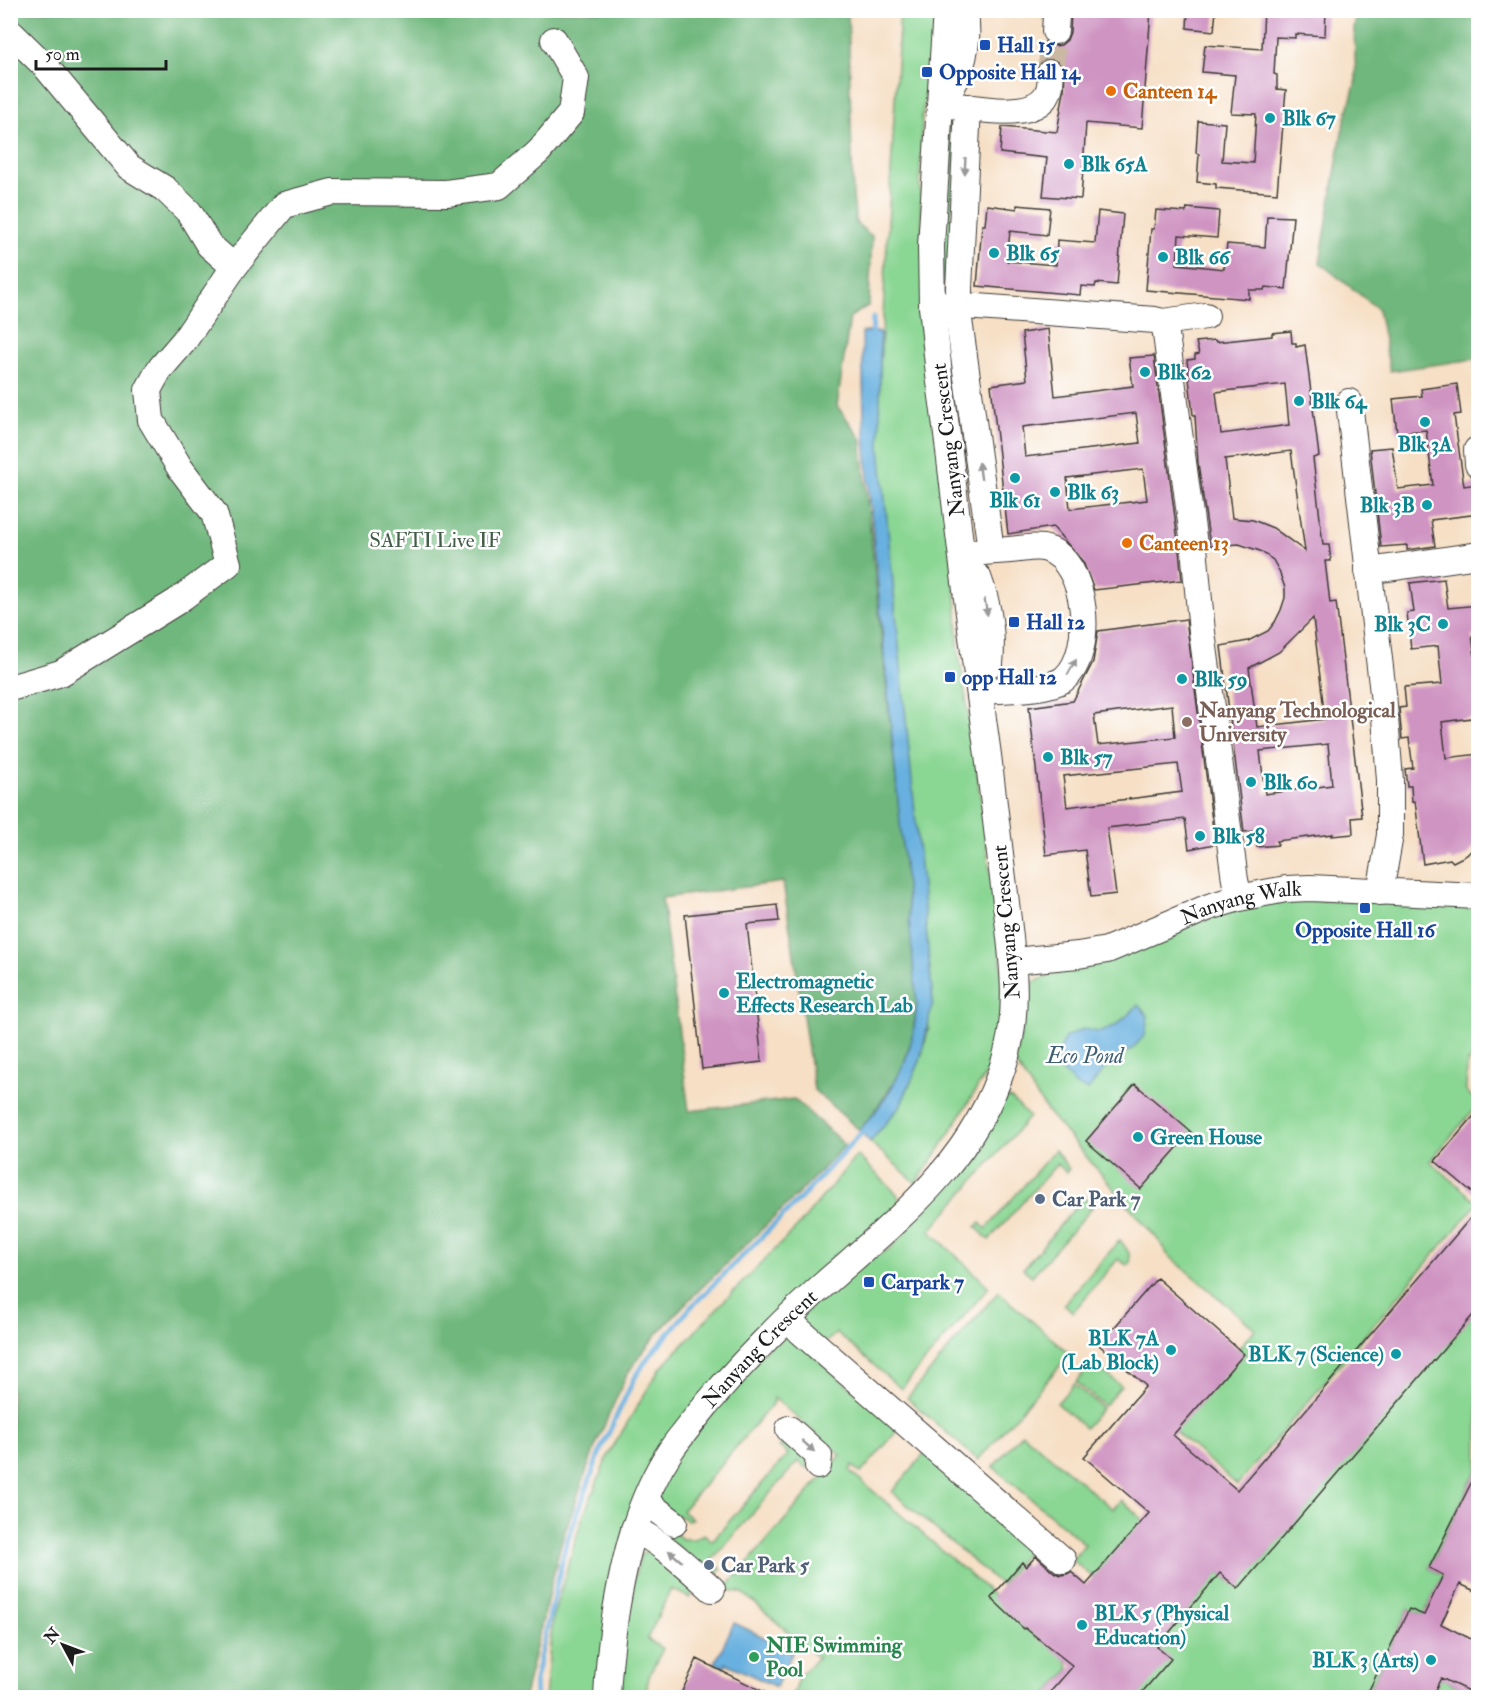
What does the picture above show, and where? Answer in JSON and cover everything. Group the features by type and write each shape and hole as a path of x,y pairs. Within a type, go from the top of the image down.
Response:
{"street":[{"path":"940,93 946,10"},
{"path":"940,93 952,88 960,70 966,45 964,10"},
{"path":"10,32 46,67 129,167 165,189 189,212 209,245 234,267"},
{"path":"10,688 61,672 176,602 228,564 214,513 180,468 151,420 148,390 159,370 184,341 234,267 284,205 332,192 446,193 499,186 539,151 571,113 576,78 554,40"},
{"path":"940,93 968,107 1003,111 1024,110 1041,101 1047,94 1051,85 1050,73"},
{"name":"Nanyang Crescent","path":"607,1698 617,1606 626,1556 645,1501 671,1451 731,1376 797,1309 912,1206 949,1165 983,1112 1004,1062 1013,1018 1013,961 932,306 932,229 924,207 924,154 929,113 940,93"},
{"path":"968,107 959,320 991,550"},
{"path":"932,306 960,305 1163,322 1206,316"},
{"path":"1163,322 1168,342 1193,537 1202,632 1239,898"},
{"path":"1349,402 1383,693 1390,780 1390,835 1380,892"},
{"path":"1028,547 1048,549 1061,558 1072,572 1079,587 1083,603 1084,624 1077,658 1072,670 1064,680 1026,688 980,691 989,671 991,653 989,624 984,591 976,572 961,555 1028,547"},
{"path":"1368,571 1472,556"},
{"path":"966,592 960,642 976,735 989,762"},
{"name":"Nanyang Walk","path":"1013,961 1107,950 1209,907 1239,898 1287,889 1476,893"},
{"path":"797,1309 800,1330 1063,1560"},
{"path":"789,1429 819,1456 818,1466"},
{"path":"645,1501 674,1523"},
{"path":"634,1529 668,1550 712,1589"}],"green space":[{"name":"SAFTI Live IF","path":"11,11 848,11 853,196 856,223 872,236 869,305 850,317 837,406 861,438 909,906 917,1005 912,1039 901,1072 870,1118 859,1130 814,1090 783,882 662,898 689,1111 794,1099 845,1145 686,1303 658,1333 626,1376 595,1447 561,1543 524,1697 11,1698"},
{"path":"900,11 936,11 933,56 922,116 920,183 922,227 957,609 958,648 975,756 1001,956 1002,1007 997,1056 916,1183 870,1142 900,1106 920,1061 929,1028 890,556 879,467 879,386"},
{"path":"1358,11 1478,11 1478,397 1475,359 1390,371 1378,309 1320,263 1342,132 1356,81 1354,27"},
{"path":"954,117 959,119 947,286 943,283 940,273 949,120"},
{"path":"1273,900 1379,900 1478,907 1478,1050 1467,1064 1466,1091 1478,1102 1478,1105 1430,1161 1478,1203 1237,1485 1171,1428 1255,1329 1167,1254 1159,1241 1047,1111 1014,1062 1033,982 1252,903"},
{"path":"1000,1094 1013,1100 1029,1117 930,1231 989,1287 901,1389 837,1333 811,1354 899,1429 861,1473 852,1465 850,1471 1050,1644 1068,1662 1069,1670 1045,1697 792,1697 799,1676 818,1658 743,1593 725,1589 841,1455 774,1398 774,1402 682,1511 692,1519 687,1520 645,1501 659,1471 826,1282 891,1248 934,1198"},
{"path":"1055,1150 1069,1169 1066,1172 1057,1164 989,1240 976,1227 980,1223 986,1229"},
{"path":"857,1155 897,1194 898,1204 677,1424 596,1697 545,1698 553,1616 581,1522 608,1455 659,1370 800,1224"},
{"path":"1084,1197 1092,1208 1032,1276 1023,1269"},
{"path":"1120,1240 1129,1254 1130,1263 1127,1265 1118,1259 1073,1312 1064,1304"},
{"path":"998,1292 1070,1354 978,1460 907,1398"},
{"path":"1478,1308 1478,1467 1429,1568 1443,1575 1424,1615 1409,1609 1365,1697 1137,1698 1157,1647 1219,1573 1238,1588"},
{"path":"1093,1362 1121,1386 1104,1406 1076,1382"},
{"path":"1074,1384 1102,1408 1085,1428 1057,1403"},
{"path":"1022,1433 1113,1509 1121,1500 1145,1521 1095,1579 1072,1560 1085,1544 993,1467"},
{"path":"786,1441 808,1459 806,1469 798,1461 711,1561 721,1569 714,1574 657,1531 660,1519 682,1539 694,1539 704,1534 712,1541 788,1454 779,1446"},
{"path":"927,1451 1032,1545 1001,1585 892,1492"},
{"path":"652,1549 691,1581 693,1590 690,1598 671,1589 647,1639 663,1649 649,1678 647,1697 618,1698 622,1622 641,1554"},
{"path":"1441,1678 1478,1696 1478,1698 1431,1698"}],"water":[{"path":"862,332 880,332 880,447 933,1001 920,1061 900,1106 870,1142 859,1130 884,1099 899,1075 909,1050 917,1005 869,490 864,420"},
{"name":"Eco Pond","path":"1138,1005 1148,1016 1145,1035 1132,1049 1111,1060 1088,1090 1076,1086 1063,1072 1059,1053 1065,1037 1083,1029 1098,1032 1115,1026"},
{"name":"NIE Swimming Pool","path":"734,1623 793,1651 776,1687 726,1663 724,1667 715,1663"}],"building":[{"path":"1071,10 1151,10 1142,128 1086,123 1081,199 1043,196 1047,158 1000,153 1002,127 1057,132 1065,73 1058,60 1050,58 1044,60 1045,42 1055,46 1067,40 1070,32"},
{"path":"1188,10 1216,10 1214,31 1187,28"},
{"name":"Blk 67","path":"1264,10 1326,10 1325,36 1295,34 1295,38 1276,37 1274,74 1277,75 1277,89 1286,90 1277,193 1216,188 1216,184 1197,182 1198,121 1225,123 1222,161 1253,163 1256,114 1231,113 1235,75 1202,72 1205,45 1262,49"},
{"name":"Blk 65","path":"987,205 1017,209 1017,205 1050,208 1047,235 1010,231 1007,261 1056,265 1057,240 1095,243 1098,211 1123,214 1117,285 1096,283 1095,287 1081,286 1080,295 977,286 982,225 985,225"},
{"name":"Blk 66","path":"1187,208 1219,211 1217,238 1179,235 1177,264 1224,269 1227,244 1265,247 1267,216 1293,217 1286,289 1265,287 1264,290 1249,290 1249,299 1146,290 1151,229 1154,229 1156,210 1186,212"},
{"path":"1048,329 1055,396 1133,386 1129,358 1154,356 1182,580 1094,590 1083,562 1053,527 1008,534 991,385 1027,380 1022,333","holes":["1136,413 1140,443 1025,457 1022,427","1143,469 1147,500 1070,509 1067,478"]},
{"path":"1291,331 1292,343 1296,343 1296,347 1305,345 1319,456 1313,458 1323,545 1329,545 1331,561 1325,561 1330,603 1336,602 1362,817 1352,818 1353,834 1332,836 1333,834 1276,841 1278,845 1257,847 1256,831 1244,832 1221,646 1248,641 1268,631 1281,610 1285,588 1273,560 1260,551 1239,544 1210,546 1187,360 1195,359 1195,355 1199,354 1196,342 1272,336 1272,333","holes":["1285,384 1289,425 1221,434 1216,392","1291,451 1305,551 1273,528 1253,520 1232,518 1225,459","1313,618 1325,719 1257,727 1249,668 1279,652","1328,744 1332,785 1265,794 1260,751"]},
{"path":"1457,384 1461,414 1454,415 1464,486 1477,484 1479,514 1431,520 1435,546 1407,550 1407,545 1381,547 1370,449 1392,447 1398,489 1433,485 1426,430 1397,433 1393,399 1422,396 1421,389"},
{"path":"1444,579 1448,608 1479,605 1479,635 1472,636 1479,684 1479,717 1442,722 1446,758 1479,754 1479,842 1467,855 1453,862 1450,859 1423,864 1415,801 1412,802 1411,786 1407,786 1405,769 1413,768 1409,738 1402,739 1399,708 1406,707 1404,687 1442,684 1438,646 1411,649 1407,613 1414,612 1410,583"},
{"path":"1186,619 1215,844 1189,849 1185,819 1107,828 1116,894 1091,897 1085,850 1046,855 1029,707 1073,701 1093,662 1098,631","holes":["1172,705 1175,737 1098,745 1094,715","1178,764 1182,792 1067,807 1063,776"]},
{"name":"Electromagnetic Effects Research Lab","path":"777,905 779,921 747,924 762,1062 702,1069 685,915"},
{"name":"Green House","path":"1135,1084 1191,1132 1141,1189 1086,1141"},
{"path":"1479,1110 1479,1198 1435,1161"},
{"path":"1479,1208 1479,1308 1238,1589 1220,1573 1157,1647 1171,1659 1137,1698 1045,1698 1073,1666 1024,1629 991,1598 1022,1562 1026,1567 1036,1556 1054,1572 1061,1575 1071,1572 1086,1585 1149,1513 1084,1457 1146,1386 1099,1345 1157,1278 1244,1354 1173,1435 1237,1490"},
{"name":"BLK 3 (Arts)","path":"1479,1467 1479,1593 1460,1584 1441,1624 1479,1643 1479,1696 1441,1678 1431,1698 1365,1698 1409,1609 1424,1615 1443,1575 1429,1568"},
{"path":"697,1659 776,1698 679,1698"}],"waterway":[{"path":"872,336 873,318"},
{"path":"536,1698 535,1680 566,1544 601,1449 634,1379 647,1359 691,1307 801,1198 865,1129"}],"tunnel":[{"path":"1050,73 1055,31"}],"place":[{"name":"Hall 15","path":"985,45"},
{"name":"Opposite Hall 14","path":"927,72"},
{"name":"Canteen 14","path":"1111,91"},
{"name":"Blk 67","path":"1270,118"},
{"name":"Blk 65A","path":"1069,164"},
{"name":"Blk 65","path":"994,253"},
{"name":"Blk 66","path":"1163,257"},
{"name":"Blk 62","path":"1145,372"},
{"name":"Blk 64","path":"1299,401"},
{"name":"Blk 3A","path":"1425,422"},
{"name":"Blk 61","path":"1015,478"},
{"name":"Blk 63","path":"1055,492"},
{"name":"Blk 3B","path":"1427,505"},
{"name":"Canteen 13","path":"1127,543"},
{"name":"Hall 12","path":"1014,622"},
{"name":"Blk 3C","path":"1443,624"},
{"name":"opp Hall 12","path":"950,677"},
{"name":"Blk 59","path":"1182,679"},
{"name":"Nanyang Technological University","path":"1187,722"},
{"name":"Blk 57","path":"1048,757"},
{"name":"Blk 60","path":"1251,782"},
{"name":"Blk 58","path":"1200,836"},
{"name":"Opposite Hall 16","path":"1365,908"},
{"name":"Electromagnetic Effects Research Lab","path":"724,993"},
{"name":"Green House","path":"1138,1137"},
{"name":"Car Park 7","path":"1040,1199"},
{"name":"Carpark 7","path":"869,1282"},
{"name":"BLK 7A (Lab Block)","path":"1171,1350"},
{"name":"BLK 7 (Science)","path":"1396,1354"},
{"name":"Car Park 5","path":"709,1565"},
{"name":"BLK 5 (Physical Education)","path":"1082,1625"},
{"name":"NIE Swimming Pool","path":"754,1657"},
{"name":"BLK 3 (Arts)","path":"1431,1660"}]}
